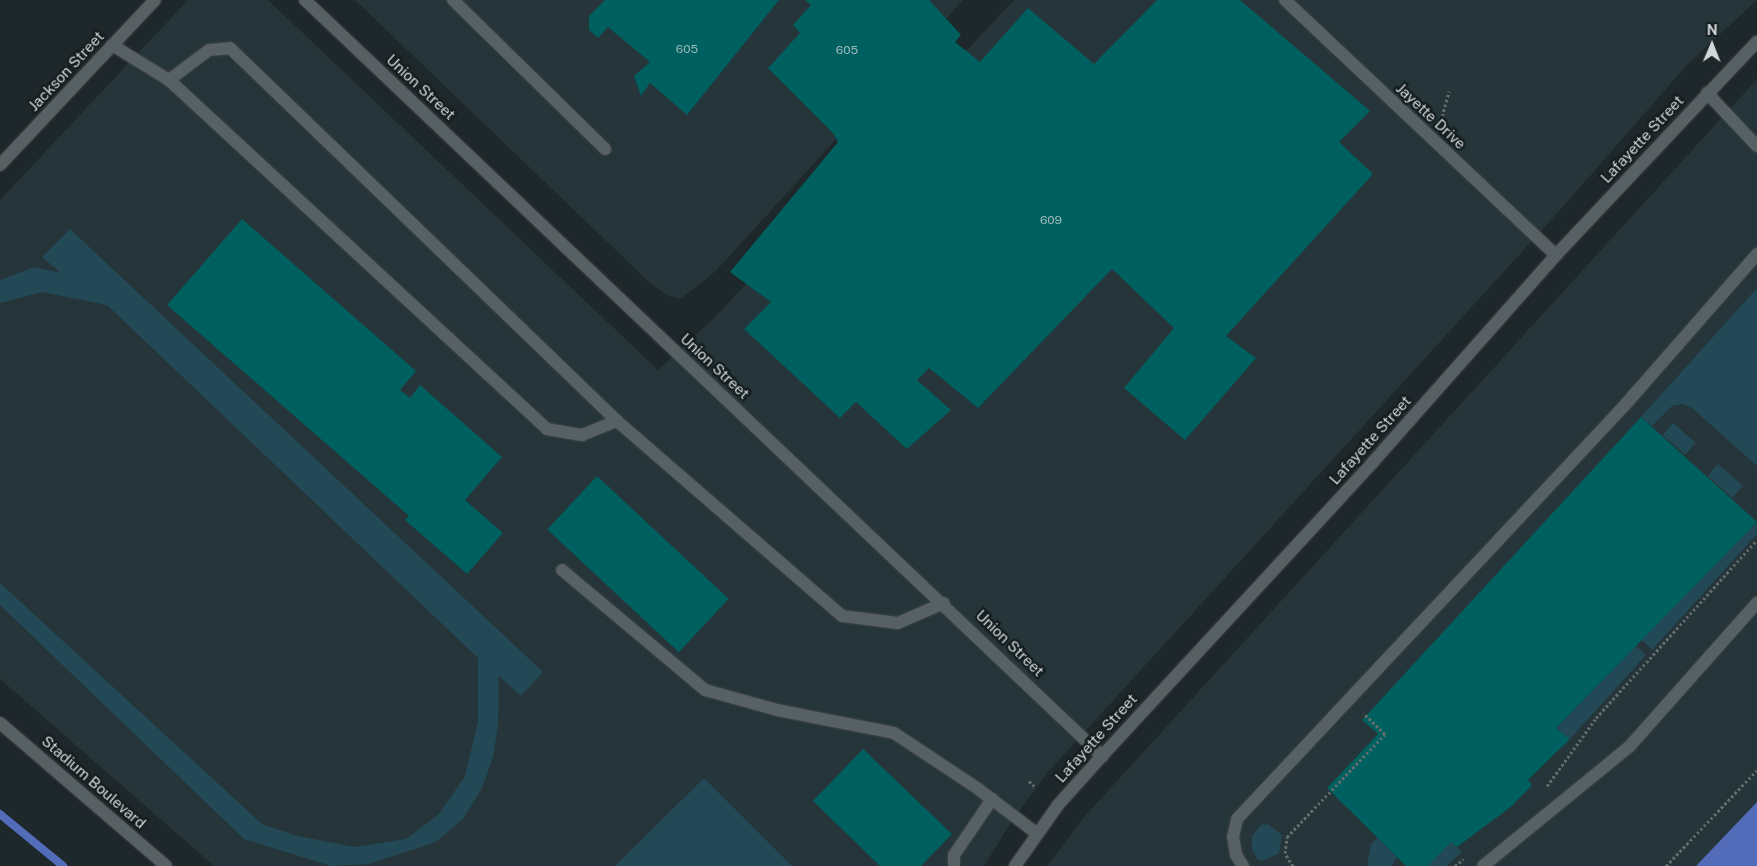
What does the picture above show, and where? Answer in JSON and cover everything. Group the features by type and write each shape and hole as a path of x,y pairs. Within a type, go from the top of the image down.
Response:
{"street":[{"name":"Jackson Street","path":"0,165 155,0"},
{"name":"Union Street","path":"305,0 944,603 1102,756"},
{"path":"453,0 605,149"},
{"name":"Jayette Drive","path":"1285,0 1556,255"},
{"name":"Lafayette Street","path":"1015,866 1036,833 1102,756 1373,462 1556,255 1757,42"},
{"path":"112,46 169,80 547,428 582,435 616,421"},
{"path":"169,80 209,50 230,48 616,421 842,616 898,623 944,603"},
{"path":"1707,93 1757,146"},
{"path":"1243,866 1236,855 1233,837 1237,819 1625,405 1757,254"},
{"path":"562,570 705,690 777,710 894,733 992,799 1036,833"},
{"path":"1482,866 1629,747 1757,603"},
{"name":"Stadium Boulevard","path":"0,723 166,866"},
{"path":"954,866 954,855 992,799"}],"path":[{"path":"1436,142 1449,90"},
{"path":"1544,790 1596,718 1757,540"},
{"path":"1293,866 1285,853 1287,837 1385,734 1362,714 1369,707"},
{"path":"1666,866 1757,770"},
{"path":"1029,781 1034,786"},
{"path":"1454,866 1470,854"}],"shaded area":[{"path":"188,0 268,0 658,370 714,318 1014,0 1757,0 1688,64 1561,209 1048,772 1010,824 984,866 214,866 0,679 0,200"},
{"path":"355,0 963,0 716,271 681,299 669,296 651,284"},
{"path":"1757,79 1757,866 1047,866 1086,815"},
{"path":"70,229 543,672 521,696 499,676 498,725 493,757 482,788 463,819 436,842 369,864 331,866 244,839 0,605 0,583 262,824 297,836 355,847 406,839 439,814 465,776 478,721 478,658 107,305 42,292 0,303 0,280 34,267 61,273 42,257"},
{"path":"1757,288 1757,466 1692,408 1683,404 1672,406 1652,426 1641,417"},
{"path":"1673,423 1696,443 1685,455 1663,435"},
{"path":"1718,464 1743,486 1732,498 1708,476"},
{"path":"1757,522 1757,534 1652,650 1641,639"},
{"path":"1635,645 1646,655 1570,739 1556,728"},
{"path":"704,778 792,866 615,866"},
{"path":"1268,824 1282,835 1279,853 1263,861 1258,860 1252,849 1252,836 1261,825"},
{"path":"1377,838 1397,857 1392,866 1367,866 1371,844"},
{"path":"1451,842 1462,852 1446,866 1428,866"}],"water":[{"path":"1757,802 1757,866 1696,866"}],"building":[{"path":"605,0 779,0 687,115 650,83 641,96 634,76 650,62 608,27 598,38 589,30 589,16"},
{"path":"805,0 929,0 961,35 955,42 980,62 1028,8 1094,64 1157,0 1240,0 1370,111 1339,142 1373,174 1226,336 1256,358 1185,440 1124,388 1174,328 1112,269 978,408 929,368 917,380 951,410 907,449 856,402 840,418 744,329 771,302 730,272 838,142 833,133 768,68 800,33 793,25 811,5"},
{"path":"242,219 416,371 400,390 410,398 420,385 502,457 465,500 503,533 467,574 405,520 409,516 167,305"},
{"path":"1641,417 1757,522 1556,728 1570,739 1528,780 1532,785 1512,806 1457,847 1451,842 1428,866 1406,866 1327,788 1378,734 1362,720"},
{"path":"597,476 729,599 679,652 547,529"},
{"path":"863,749 952,834 921,866 880,866 813,801"}],"waterway":[{"path":"0,814 63,866"}]}
